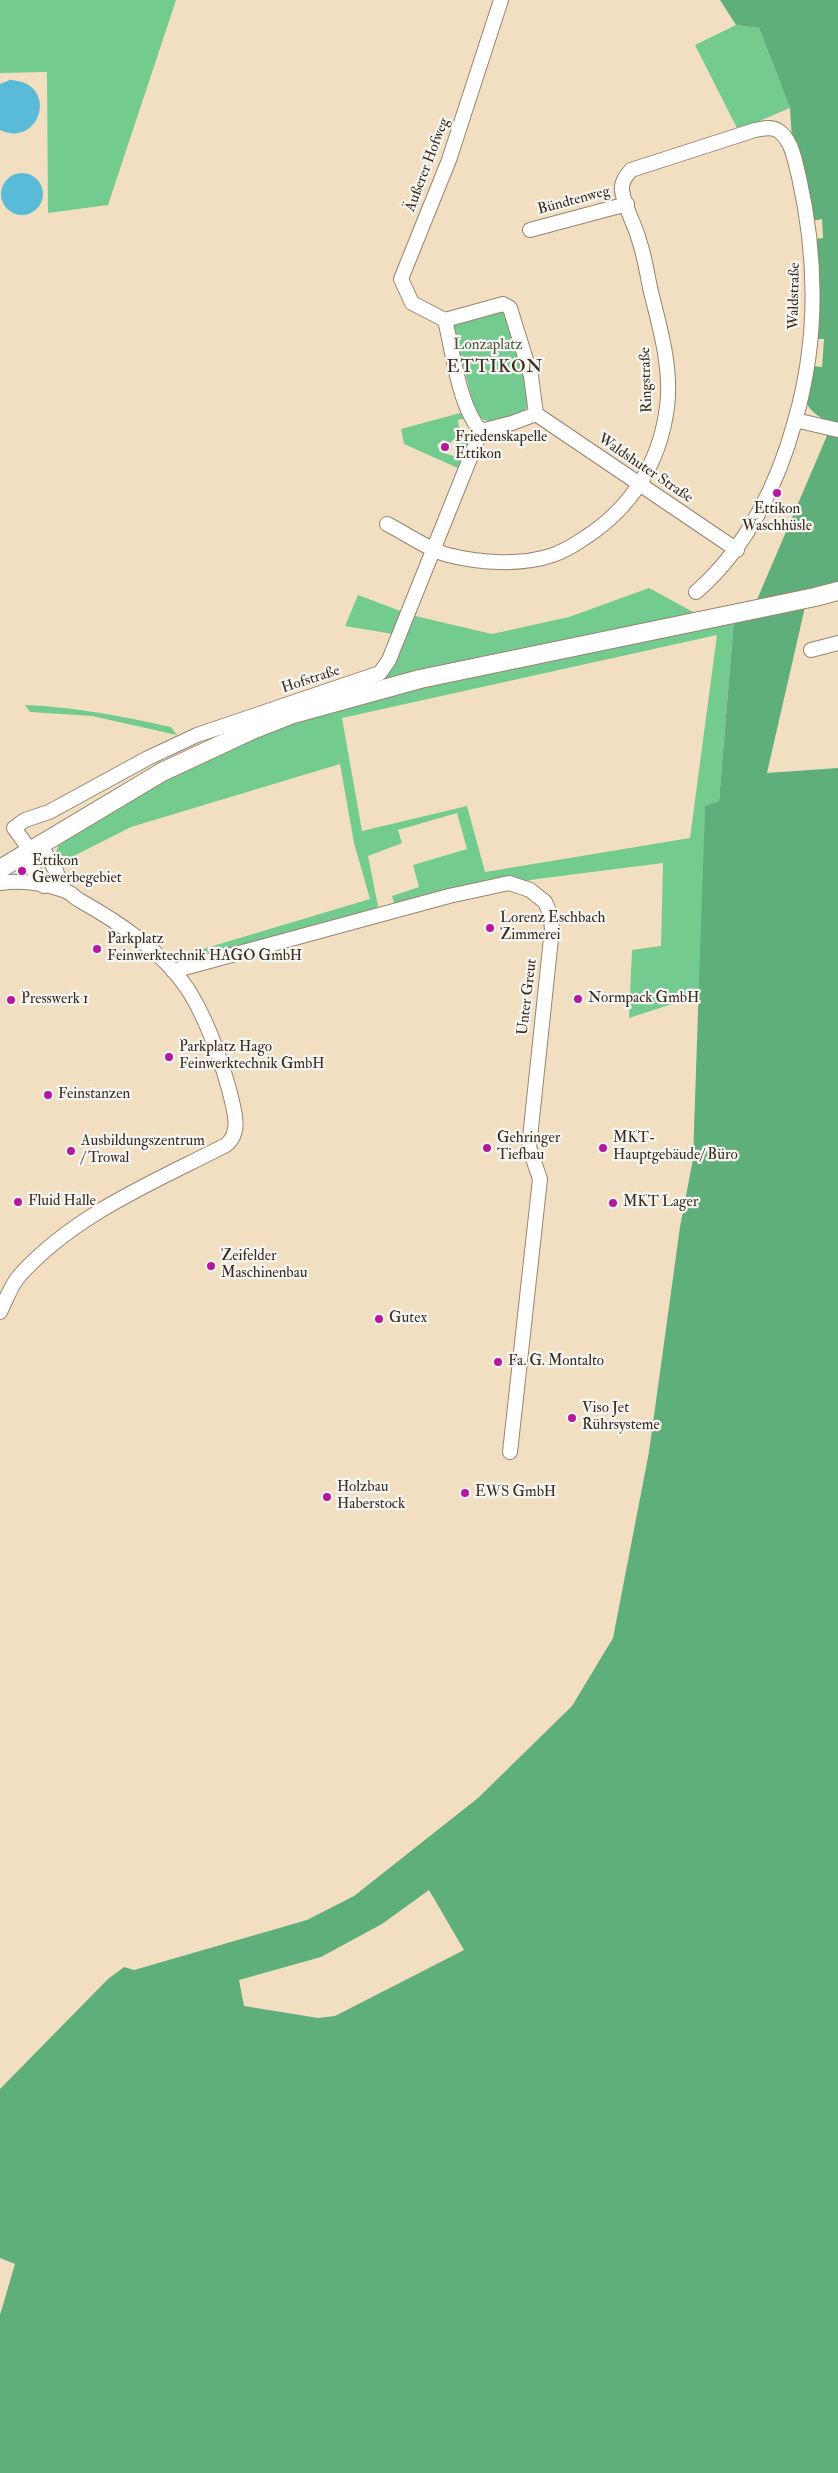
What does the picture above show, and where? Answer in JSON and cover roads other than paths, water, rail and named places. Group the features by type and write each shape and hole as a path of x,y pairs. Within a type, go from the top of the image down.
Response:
{"main road":[{"path":"0,869 162,772 250,731 293,714 420,679 838,591"}],"street":[{"name":"Äußerer Hofweg","path":"445,320 412,303 400,279 450,160 501,0"},
{"name":"Waldstraße","path":"631,170 755,130 770,127 778,130 784,135 793,154 812,249 812,332 795,420 763,504 737,550 717,574 696,592"},
{"name":"Ringstraße","path":"388,524 447,555 493,561 523,561 553,555 576,544 606,523 620,510 640,485 662,440 667,405 665,357 646,266 622,189 622,183 631,170"},
{"name":"Bündtenweg","path":"530,230 627,204"},
{"path":"503,304 510,308 531,376 536,414 512,423 481,431 475,424 463,394 445,320 503,304"},
{"name":"Waldshuter Straße","path":"536,414 737,550"},
{"path":"795,420 838,430"},
{"name":"Hofstraße","path":"35,847 14,828 25,820 49,812 148,758 197,735 378,675 389,660 481,431"},
{"path":"811,650 838,643"},
{"path":"35,847 30,860 34,871 44,886"},
{"path":"35,847 64,890"},
{"path":"0,883 20,880 64,890 136,936 173,971 186,987 204,1019 223,1069 236,1117 234,1136 226,1146 136,1190 72,1228 18,1276 0,1312"},
{"name":"Unter Greut","path":"173,971 448,896 510,884 530,890 545,902 550,913 552,929 529,1147 540,1179 510,1452"}],"water":[{"path":"10,80 26,84 35,91 40,102 39,113 34,123 26,130 14,133 0,130 0,84"},
{"path":"26,173 34,176 40,182 43,194 40,206 34,212 18,215 10,212 4,206 1,190 4,182 10,176"}],"place":[{"name":"Friedenskapelle Ettikon","path":"445,447"},
{"name":"Ettikon Waschhüsle","path":"777,493"},
{"name":"Ettikon Gewerbegebiet","path":"22,871"},
{"name":"Lorenz Eschbach Zimmerei","path":"490,928"},
{"name":"Parkplatz Feinwerktechnik HAGO GmbH","path":"97,949"},
{"name":"Normpack GmbH","path":"578,999"},
{"name":"Presswerk 1","path":"11,1000"},
{"name":"Parkplatz Hago Feinwerktechnik GmbH","path":"169,1057"},
{"name":"Feinstanzen","path":"48,1095"},
{"name":"Gehringer Tiefbau","path":"487,1148"},
{"name":"MKT- Hauptgebäude/ Büro","path":"603,1148"},
{"name":"Ausbildungszentrum / Trowal","path":"71,1151"},
{"name":"Fluid Halle","path":"18,1202"},
{"name":"MKT Lager","path":"613,1203"},
{"name":"Zeifelder Maschinenbau","path":"211,1266"},
{"name":"Gutex","path":"379,1319"},
{"name":"Fa. G. Montalto","path":"498,1362"},
{"name":"Viso Jet Rührsysteme","path":"572,1418"},
{"name":"EWS GmbH","path":"465,1493"},
{"name":"Holzbau Haberstock","path":"327,1497"}],"district":[{"name":"ETTIKON","path":"495,368"}],"park label":[{"name":"Lonzaplatz","path":"488,346"}]}
